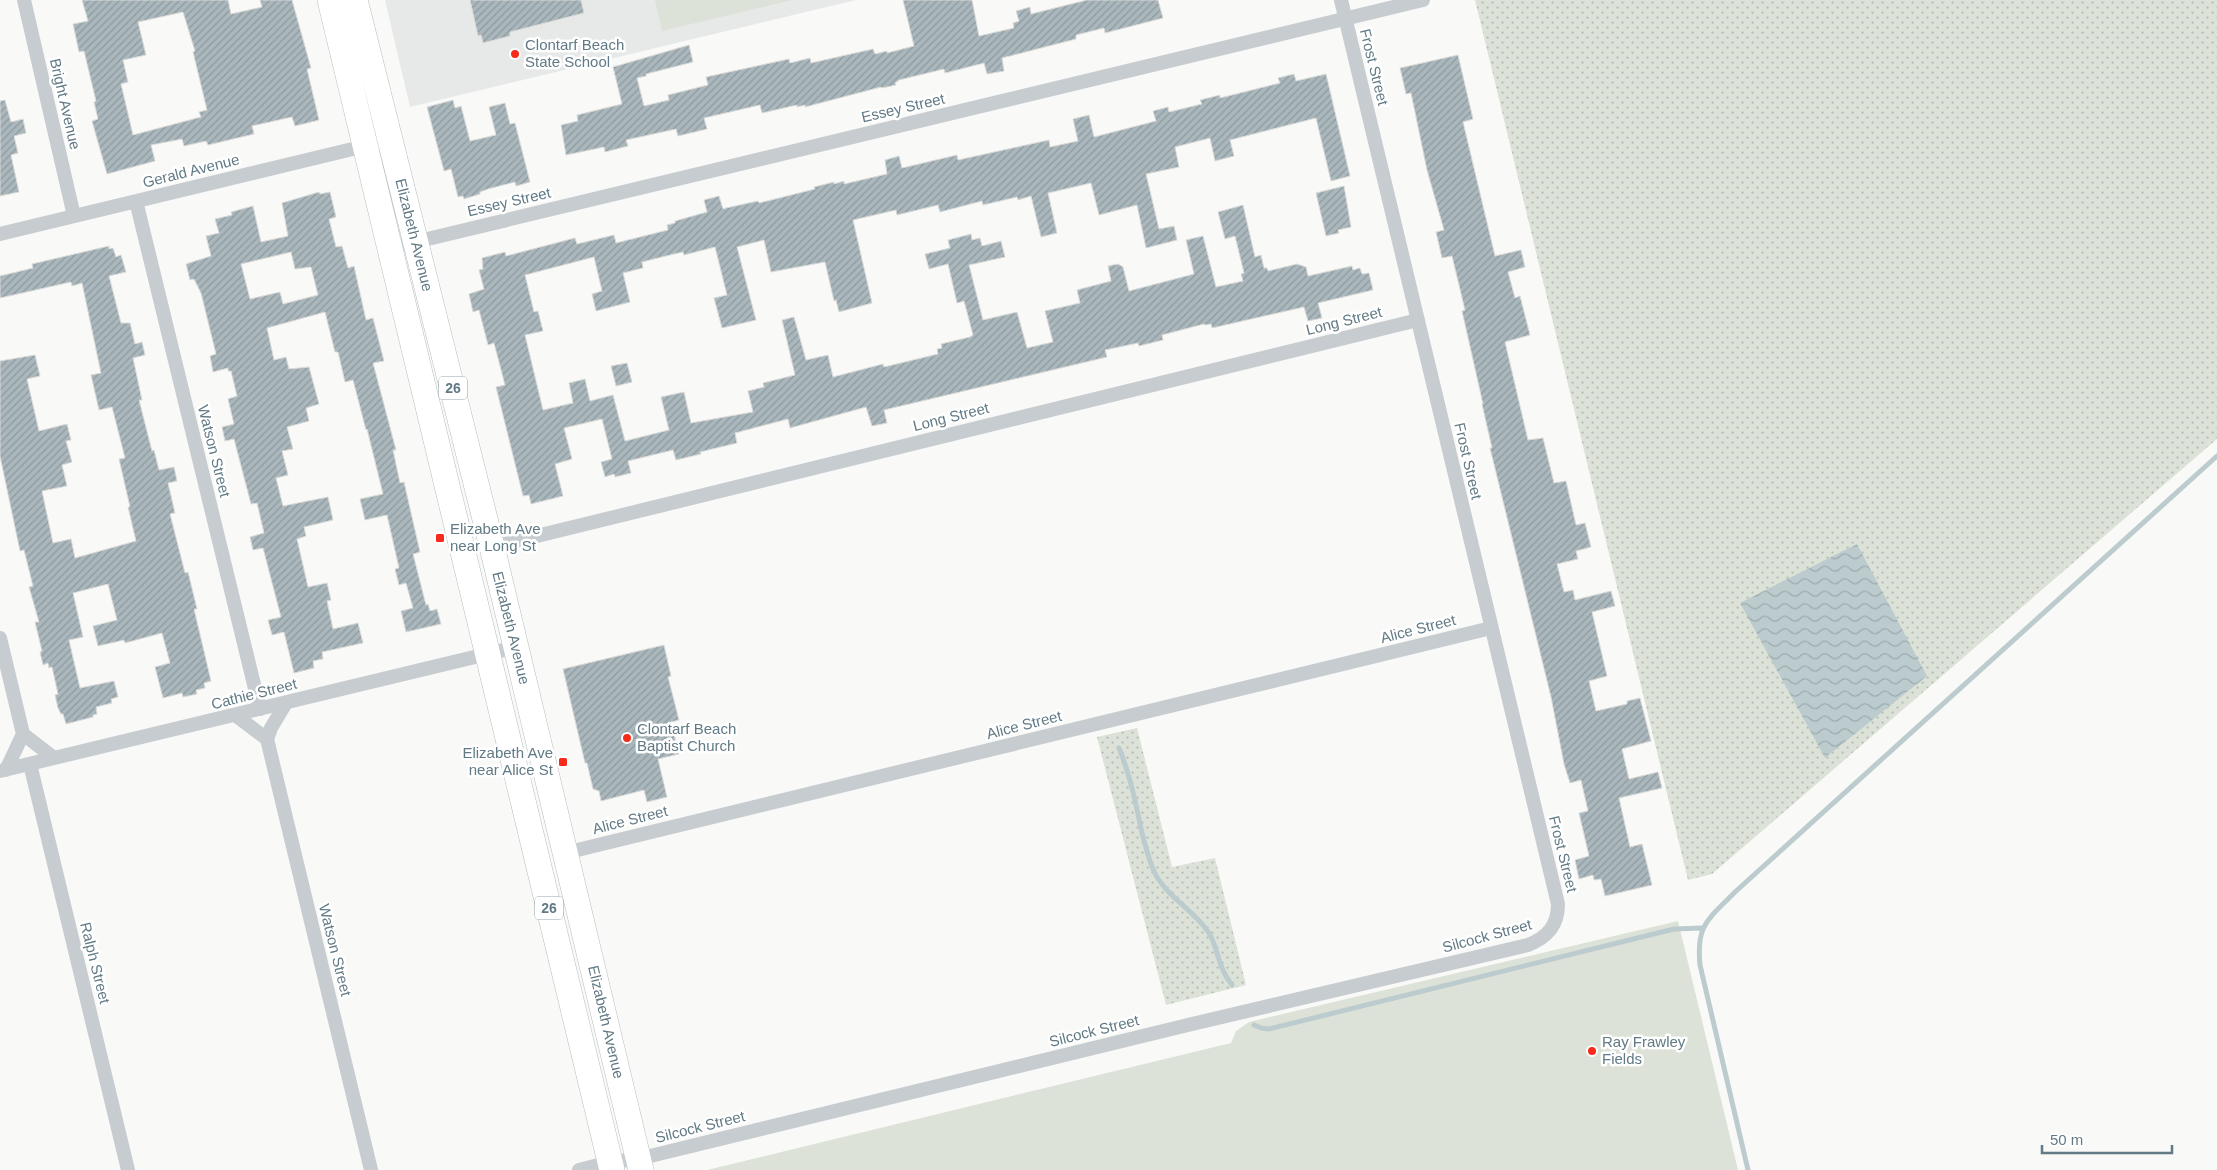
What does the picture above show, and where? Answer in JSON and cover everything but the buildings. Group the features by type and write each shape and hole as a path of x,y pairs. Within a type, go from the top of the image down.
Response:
{"highway":[{"name":"Elizabeth Avenue","path":"330,0 611,1166"},
{"name":"Elizabeth Avenue","path":"355,0 492,547 640,1165"}],"street":[{"name":"Bright Avenue","path":"24,0 74,216"},
{"name":"Frost Street","path":"1341,0 1558,904 1558,912 1553,929"},
{"name":"Essey Street","path":"390,248 1423,0"},
{"name":"Gerald Avenue","path":"0,234 390,140"},
{"name":"Watson Street","path":"136,201 260,709"},
{"name":"Long Street","path":"492,547 1418,320"},
{"name":"Alice Street","path":"565,853 1491,628"},
{"path":"0,638 23,734 54,758"},
{"name":"Cathie Street","path":"3,771 516,646"},
{"path":"235,715 267,739 270,728 286,703"},
{"path":"3,771 23,734"},
{"name":"Watson Street","path":"267,739 371,1170"},
{"name":"Ralph Street","path":"30,764 128,1170"},
{"name":"Silcock Street","path":"579,1170 640,1165 1165,1031 1528,945 1538,941 1553,929"}],"shaded area":[{"name":"Clontarf Beach State School","path":"385,0 856,0 410,107"},
{"path":"655,0 793,0 662,31"},
{"path":"1475,0 2217,0 2217,439 1712,874 1688,880"},
{"path":"1137,728 1172,867 1215,858 1246,985 1166,1005 1097,737"},
{"path":"1678,921 1738,1170 707,1170 1231,1043 1236,1031 1249,1022"}],"water":[{"path":"1857,544 1927,676 1825,758 1740,603"}],"waterway":[{"path":"1748,1170 1700,965 1700,940 1706,924 1735,892 2217,456"},
{"path":"1119,748 1130,779 1146,850 1154,872 1162,885 1197,918 1209,933 1223,971 1232,985"},
{"path":"1254,1025 1269,1029 1674,929 1702,928"}],"place":[{"name":"Clontarf Beach State School","path":"515,54"},
{"name":"Elizabeth Ave near Long St","path":"440,538"},
{"name":"Clontarf Beach Baptist Church","path":"627,738"},
{"name":"Elizabeth Ave near Alice St","path":"563,762"},
{"name":"Ray Frawley Fields","path":"1592,1051"}]}
